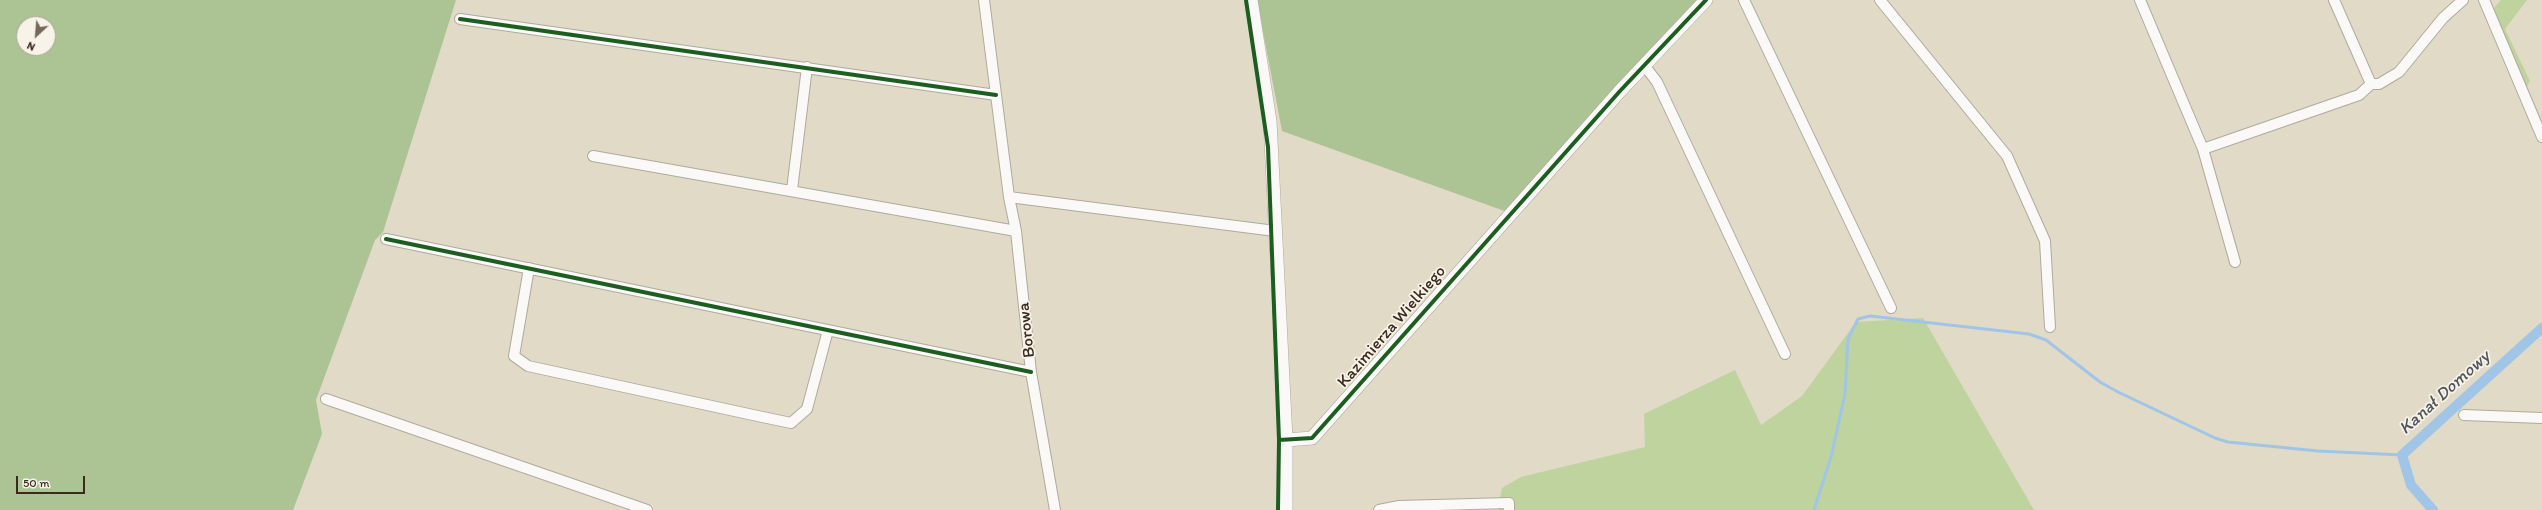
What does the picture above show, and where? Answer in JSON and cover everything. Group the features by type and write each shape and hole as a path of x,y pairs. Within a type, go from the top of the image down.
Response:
{"street":[{"name":"Borowa","path":"984,0 1009,197 1016,231 1032,372 1055,510"},
{"path":"1251,0 1270,121 1286,440 1286,510"},
{"name":"Kazimierza Wielkiego","path":"1286,440 1312,438 1510,213 1706,0"},
{"path":"1744,0 1891,308"},
{"path":"1880,0 2007,156 2045,241 2050,327"},
{"path":"2140,0 2203,149 2235,262"},
{"path":"2334,0 2371,84"},
{"path":"2203,149 2359,95 2371,84 2378,84 2399,72 2443,18 2464,0"},
{"path":"2484,0 2542,137"},
{"path":"460,19 996,95"},
{"path":"1644,66 1657,82 1785,354"},
{"path":"792,190 807,67"},
{"path":"593,156 792,190 1016,231"},
{"path":"1009,197 1275,231"},
{"path":"386,239 1032,372"},
{"path":"529,268 514,356 528,366 752,415 791,423 807,408 828,330"},
{"path":"326,399 647,510"},
{"path":"2464,415 2542,418"},
{"path":"1379,510 1509,503 1509,510"}],"green space":[{"path":"0,0 456,0 383,232 375,240 316,400 322,434 293,510 0,510"},
{"path":"1257,0 1706,0 1510,213 1282,131"},
{"path":"2501,0 2527,0 2505,29 2530,81 2525,90 2493,9"},
{"path":"1923,318 2034,510 1498,510 1502,488 1521,477 1645,447 1644,414 1735,370 1761,425 1802,396 1856,322"}],"waterway":[{"path":"1814,510 1831,457 1845,394 1848,339 1858,319 1870,316 2029,334 2046,340 2100,382 2118,392 2215,438 2228,442 2318,451 2402,455"},
{"name":"Kanał Domowy","path":"2433,510 2411,485 2402,455 2542,328"}],"cycle path":[{"path":"1246,0 1268,147 1279,440 1278,510"},
{"path":"1279,440 1312,438 1620,91 1706,0"},
{"path":"460,19 996,95"},
{"path":"386,239 1031,372"}]}
